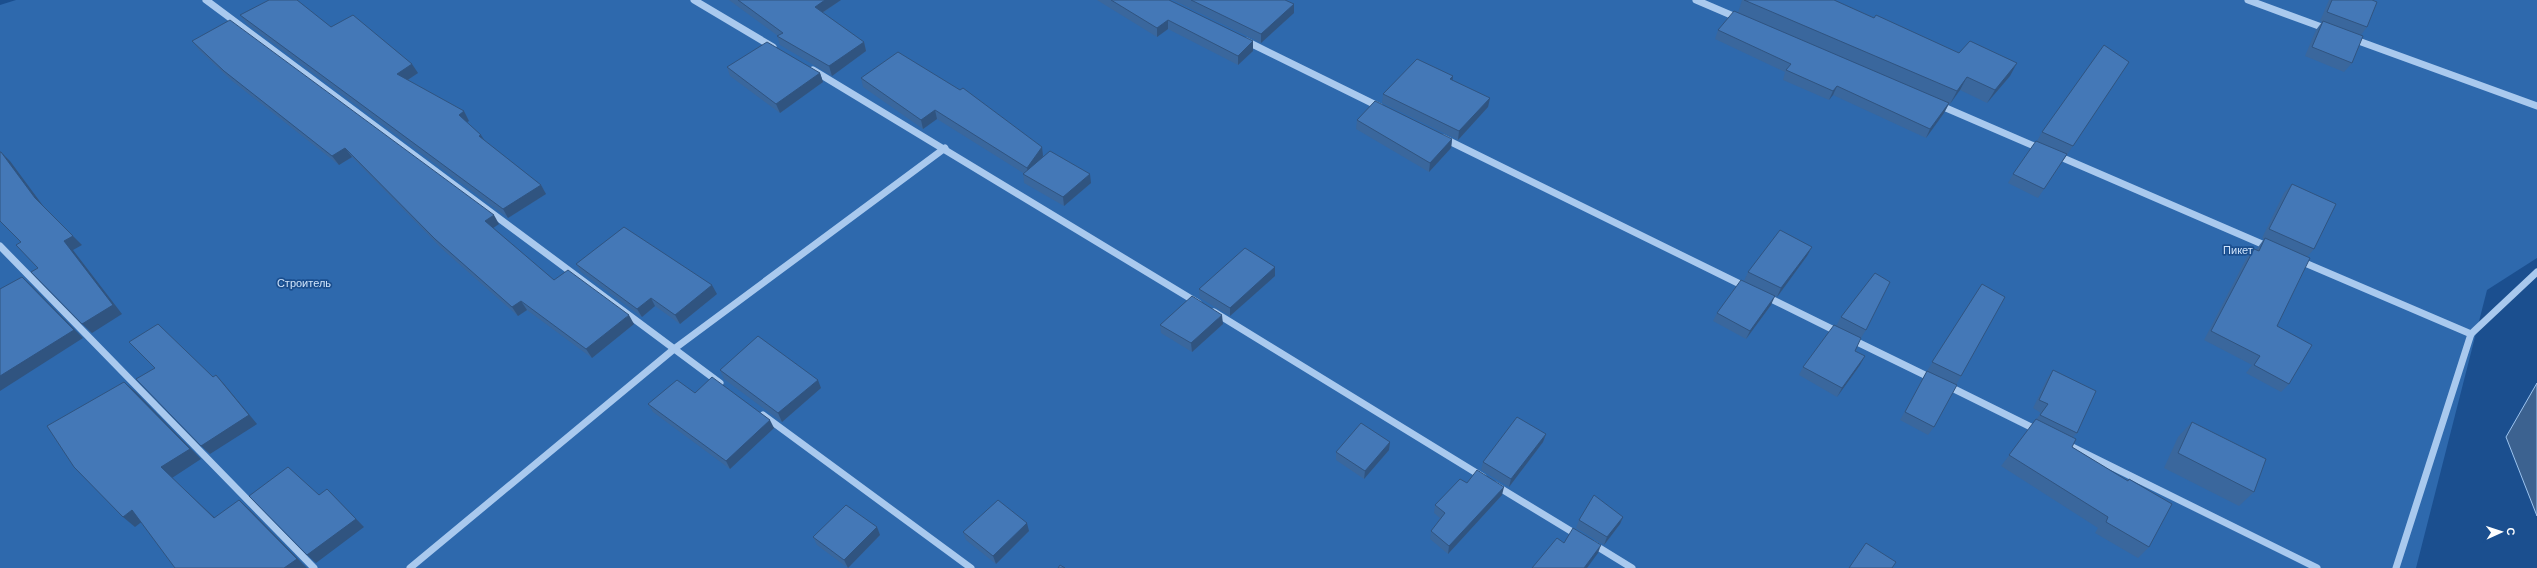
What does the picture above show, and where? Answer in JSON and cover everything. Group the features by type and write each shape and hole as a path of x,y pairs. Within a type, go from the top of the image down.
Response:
{"street":[{"path":"206,0 725,387"},
{"path":"694,0 782,52"},
{"path":"1696,0 1747,22"},
{"path":"2248,0 2337,33"},
{"path":"2345,36 2537,106"},
{"path":"1241,39 1384,109"},
{"path":"803,64 945,148 1628,567"},
{"path":"1930,101 2274,249"},
{"path":"1434,134 1750,289"},
{"path":"410,568 674,349 945,148"},
{"path":"0,246 314,568"},
{"path":"2288,255 2471,334"},
{"path":"2396,568 2471,334 2537,272"},
{"path":"1757,293 2044,434"},
{"path":"756,410 971,568"},
{"path":"2059,441 2317,568"}],"green space":[{"name":"Строитель","path":"16,0 1159,0 2310,568 0,568 0,5"},
{"name":"Пикет","path":"1162,0 2537,0 2537,258 2487,290 2416,568 2315,568"}],"shaded area":[{"path":"2537,383 2537,516 2506,437"}],"building":[{"path":"269,0 297,0 331,27 353,15 412,64 397,74 464,111 459,115 481,135 479,136 541,185 503,209 240,15"},
{"path":"738,0 825,0 815,7 864,42 829,66 777,36 783,33"},
{"path":"1111,0 1169,0 1253,41 1238,56 1168,20 1157,28"},
{"path":"1191,0 1285,0 1294,4 1261,34"},
{"path":"1744,0 1834,0 1874,18 1876,15 1959,53 1970,41 2017,63 1995,90 1967,77 1957,91"},
{"path":"2332,0 2372,0 2377,2 2367,27 2327,12"},
{"path":"1734,11 1949,103 1930,129 1837,86 1833,91 1786,70 1791,64 1718,30"},
{"path":"230,20 494,215 485,221 554,280 568,270 629,315 586,349 521,301 512,307 435,239 345,148 332,156 224,71 192,41"},
{"path":"2323,21 2363,36 2352,63 2312,47"},
{"path":"767,42 820,73 776,104 727,67"},
{"path":"2104,45 2129,62 2073,146 2042,132"},
{"path":"898,52 960,90 963,88 1042,147 1027,168 935,110 921,120 861,78"},
{"path":"1417,59 1453,76 1450,79 1490,98 1459,131 1383,94"},
{"path":"1375,101 1452,139 1430,163 1357,120"},
{"path":"2036,141 2067,154 2044,189 2013,174"},
{"path":"1050,151 1090,174 1063,197 1023,174"},
{"path":"0,152 35,198 73,236 64,241 113,305 82,324 31,272 38,268 16,245 21,242 0,221"},
{"path":"2292,184 2336,204 2314,249 2269,229"},
{"path":"624,227 712,285 675,315 651,298 637,309 576,264"},
{"path":"1780,230 1812,247 1781,288 1748,272"},
{"path":"2265,238 2310,258 2277,326 2312,345 2289,384 2254,365 2260,356 2211,331 2254,249 2259,251"},
{"path":"1245,248 1275,267 1230,308 1199,289"},
{"path":"1875,273 1890,282 1866,330 1841,317"},
{"path":"22,277 74,330 0,376 0,289"},
{"path":"1741,280 1775,296 1750,331 1717,313"},
{"path":"1982,284 2005,297 1961,376 1932,362"},
{"path":"1192,296 1222,315 1191,343 1160,325"},
{"path":"158,324 213,377 216,375 249,415 201,446 136,379 155,368 129,342"},
{"path":"1834,325 1861,338 1855,351 1865,356 1842,388 1803,367"},
{"path":"758,336 818,380 778,413 720,370"},
{"path":"2053,370 2096,391 2077,433 2040,415 2048,404 2039,400"},
{"path":"1927,371 1957,385 1934,427 1905,412"},
{"path":"712,377 770,420 726,461 648,404 677,380 695,393"},
{"path":"124,382 190,449 161,467 214,518 239,500 297,559 284,568 175,568 132,510 123,517 74,467 47,426"},
{"path":"1517,417 1546,434 1511,479 1483,462"},
{"path":"2036,419 2076,439 2072,447 2128,481 2129,479 2172,504 2149,547 2106,522 2108,517 2009,455"},
{"path":"2192,422 2266,459 2254,492 2178,453"},
{"path":"1361,423 1390,442 1365,471 1336,452"},
{"path":"288,467 319,495 327,489 356,519 307,555 249,496"},
{"path":"1477,470 1504,487 1449,546 1431,531 1445,513 1435,505 1460,479 1467,483"},
{"path":"1594,495 1623,517 1607,537 1579,520"},
{"path":"998,500 1027,523 993,556 963,532"},
{"path":"846,505 877,527 844,560 813,537"},
{"path":"1573,528 1601,545 1584,568 1532,568 1557,538 1564,543"},
{"path":"1866,543 1896,562 1892,568 1849,568"},
{"path":"1060,565 1065,568 1058,568"}]}
